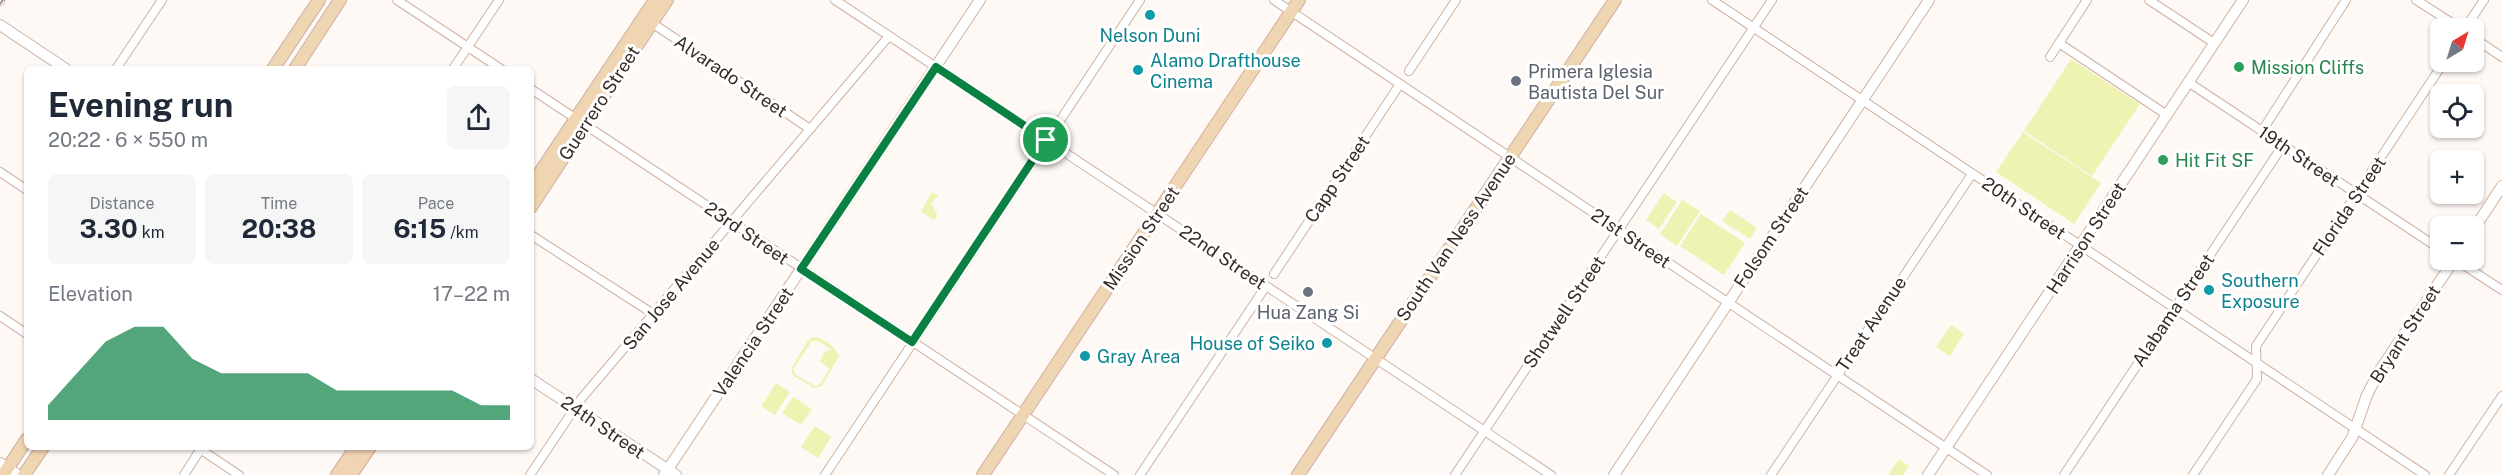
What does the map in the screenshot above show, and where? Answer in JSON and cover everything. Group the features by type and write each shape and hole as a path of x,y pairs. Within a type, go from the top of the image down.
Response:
{"main road":[{"path":"275,66 319,0"},
{"path":"296,66 340,0"},
{"name":"Guerrero Street","path":"534,202 655,0"},
{"name":"Guerrero Street","path":"534,182 668,0"},
{"name":"Mission Street","path":"983,475 1299,0"},
{"name":"South Van Ness Avenue","path":"1298,475 1615,0"},
{"path":"7,470 24,444"},
{"path":"24,475 41,450"},
{"path":"337,475 354,450"},
{"path":"351,475 368,450"}],"street":[{"path":"118,66 162,0"},
{"path":"397,0 496,66"},
{"path":"455,66 499,0"},
{"name":"22nd Street","path":"835,0 1551,475"},
{"name":"Valencia Street","path":"670,473 801,269 980,0"},
{"path":"825,475 1140,0"},
{"name":"21st Street","path":"1274,0 1987,475"},
{"path":"1409,71 1456,0"},
{"name":"20th Street","path":"1712,0 2426,475"},
{"name":"Shotwell Street","path":"1455,475 1772,0"},
{"name":"Folsom Street","path":"1614,475 1929,0"},
{"path":"2050,57 2087,0"},
{"path":"2149,0 2214,44"},
{"name":"Harrison Street","path":"1928,475 2243,0"},
{"path":"2262,131 2346,0"},
{"path":"2416,0 2444,18"},
{"path":"2472,18 2484,0"},
{"name":"Alvarado Street","path":"652,23 810,129"},
{"path":"0,25 62,66"},
{"name":"San Jose Avenue","path":"530,475 575,408 656,315 731,222 889,36"},
{"path":"2059,43 2167,115"},
{"path":"2484,45 2502,57"},
{"name":"Florida Street","path":"2193,475 2257,379 2256,346 2438,72"},
{"name":"19th Street","path":"2188,82 2430,242"},
{"name":"Capp Street","path":"1274,274 1400,84"},
{"name":"23rd Street","path":"534,91 1113,475"},
{"name":"Alabama Street","path":"2064,475 2283,145"},
{"path":"0,172 24,188"},
{"name":"Treat Avenue","path":"1771,475 1972,174"},
{"path":"2482,216 2502,186"},
{"path":"534,237 656,315"},
{"name":"Bryant Street","path":"2328,475 2356,429 2367,395 2379,370 2448,270"},
{"path":"2471,270 2502,290"},
{"path":"1140,475 1266,286"},
{"path":"0,316 24,332"},
{"name":"24th Street","path":"534,380 670,473"},
{"path":"2449,475 2502,396"},
{"path":"184,475 199,450"},
{"path":"203,450 239,475"}],"green space":[{"path":"2071,59 2140,104 2092,176 2024,131"},
{"path":"2023,132 2101,183 2074,224 1996,172"},
{"path":"931,193 939,195 931,203 937,213 935,220 921,212"},
{"path":"1664,193 1677,202 1659,229 1646,220"},
{"path":"1682,200 1700,211 1677,246 1660,234"},
{"path":"1730,210 1757,228 1750,239 1722,221"},
{"path":"1701,214 1745,243 1724,275 1680,246"},
{"path":"1951,325 1964,334 1950,356 1936,347"},
{"path":"813,337 825,341 835,349 839,356 822,386 814,388 794,376 791,369 808,340","holes":["812,341 818,341 832,350 825,351 820,361 830,369 820,384 815,386 796,375 793,369"]},
{"path":"776,383 790,392 775,415 761,406"},
{"path":"793,397 812,409 801,425 782,413"},
{"path":"815,426 831,437 818,458 801,447"},
{"path":"1899,459 1909,466 1903,475 1888,475"}],"tram line":[{"path":"0,4 3,0"}],"place":[{"name":"Nelson Duni","path":"1150,15"},
{"name":"Mission Cliffs","path":"2239,67"},
{"name":"Alamo Drafthouse Cinema","path":"1138,70"},
{"name":"Primera Iglesia Bautista Del Sur","path":"1516,81"},
{"name":"Hit Fit SF","path":"2163,160"},
{"name":"Southern Exposure","path":"2209,290"},
{"name":"Hua Zang Si","path":"1308,292"},
{"name":"House of Seiko","path":"1327,343"},
{"name":"Gray Area","path":"1085,356"}],"route":[{"path":"936,67 1046,140 912,342 801,269 936,67"}]}
